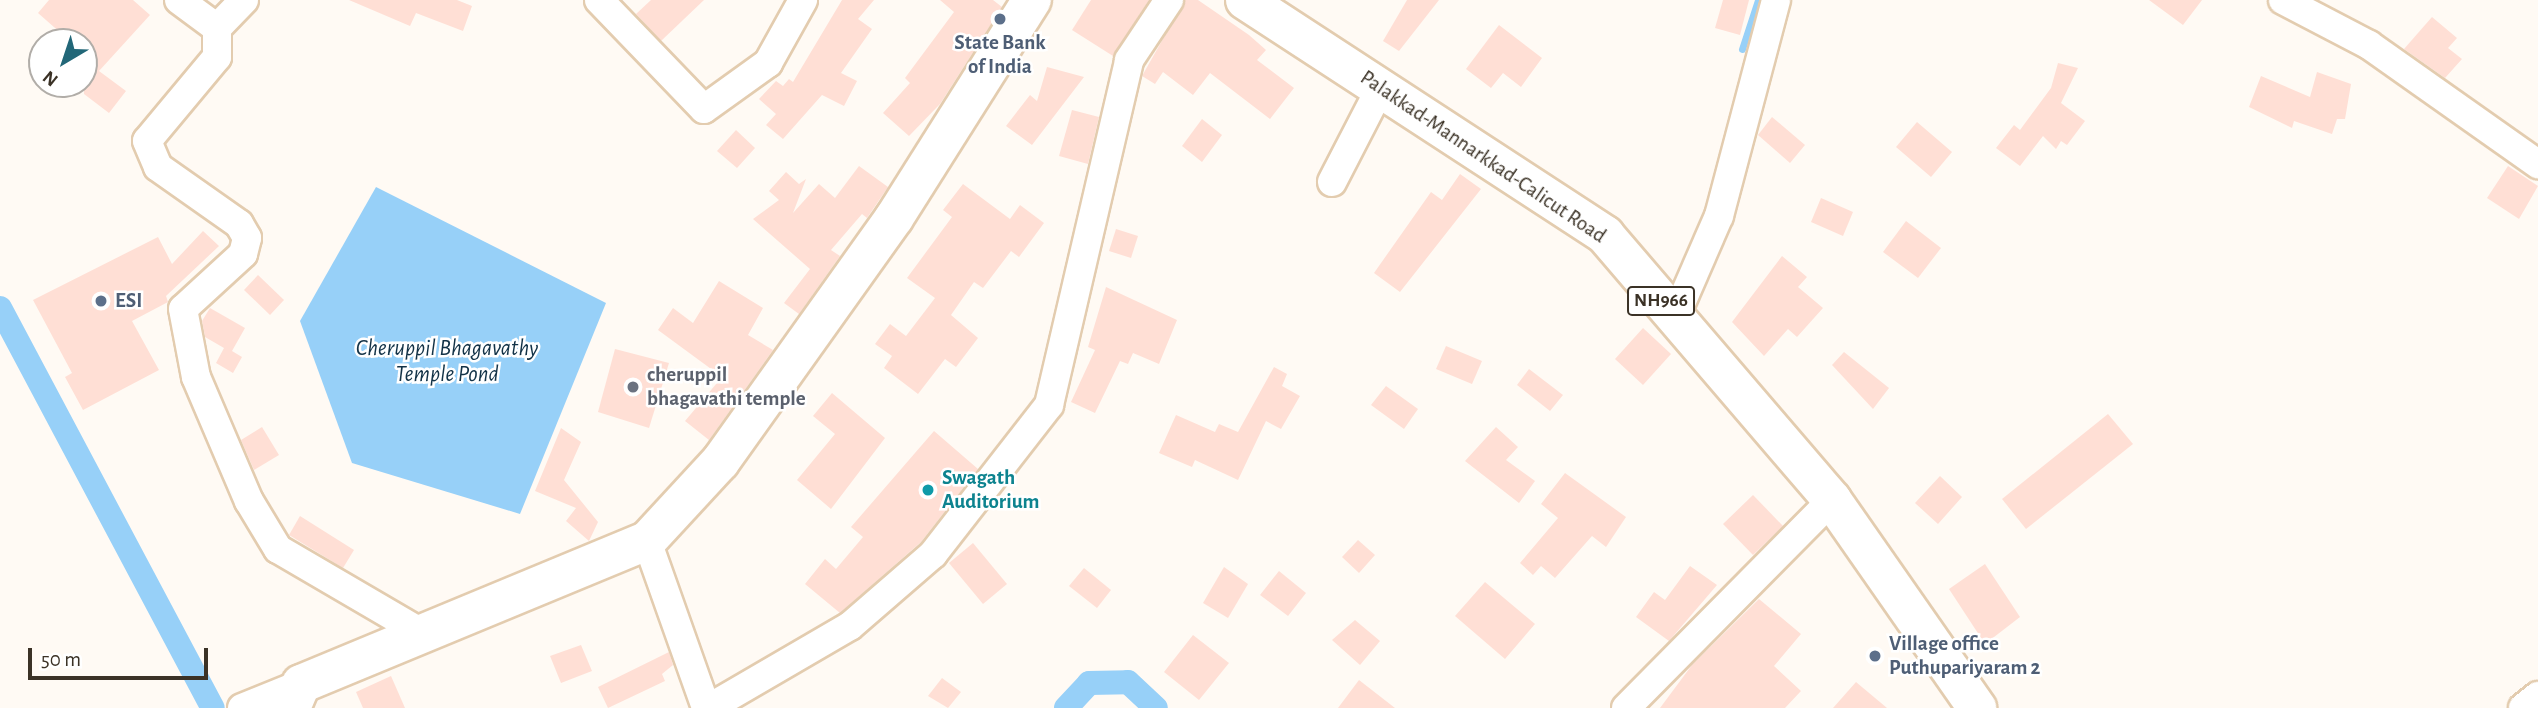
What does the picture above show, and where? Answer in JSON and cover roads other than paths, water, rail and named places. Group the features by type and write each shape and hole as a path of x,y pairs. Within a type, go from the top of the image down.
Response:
{"main road":[{"path":"296,696 425,635 647,541 720,462 894,218 1032,0"},
{"name":"Palakkad-Mannarkkad-Calicut Road","path":"1245,0 1605,234 1832,500 1977,708"}],"street":[{"path":"179,0 217,28"},
{"path":"244,0 217,28 217,57 147,141 158,167 239,224 247,238 243,254 183,309 196,377 249,501 278,549 425,635"},
{"path":"599,0 704,109 768,63 803,0"},
{"path":"647,541 707,708 850,626 933,554 1049,405 1129,60 1169,0"},
{"path":"1675,317 1719,216 1776,0"},
{"path":"2283,0 2369,45 2538,164"},
{"path":"1332,183 1380,89"},
{"path":"1626,708 1832,500"},
{"path":"242,708 296,696"},
{"path":"2523,708 2538,696"}],"water":[{"name":"Cheruppil Bhagavathy Temple Pond","path":"376,187 606,303 520,514 352,463 300,321"}],"waterway":[{"path":"1742,49 1758,0"},
{"path":"0,308 213,708"},
{"path":"1066,708 1089,683 1128,682 1156,708"}],"place":[{"name":"State Bank of India","path":"1000,19"},
{"name":"ESI","path":"101,301"},
{"name":"cheruppil bhagavathi temple","path":"633,387"},
{"name":"Swagath Auditorium","path":"928,490"},
{"name":"Village office Puthupariyaram 2","path":"1875,656"}]}
